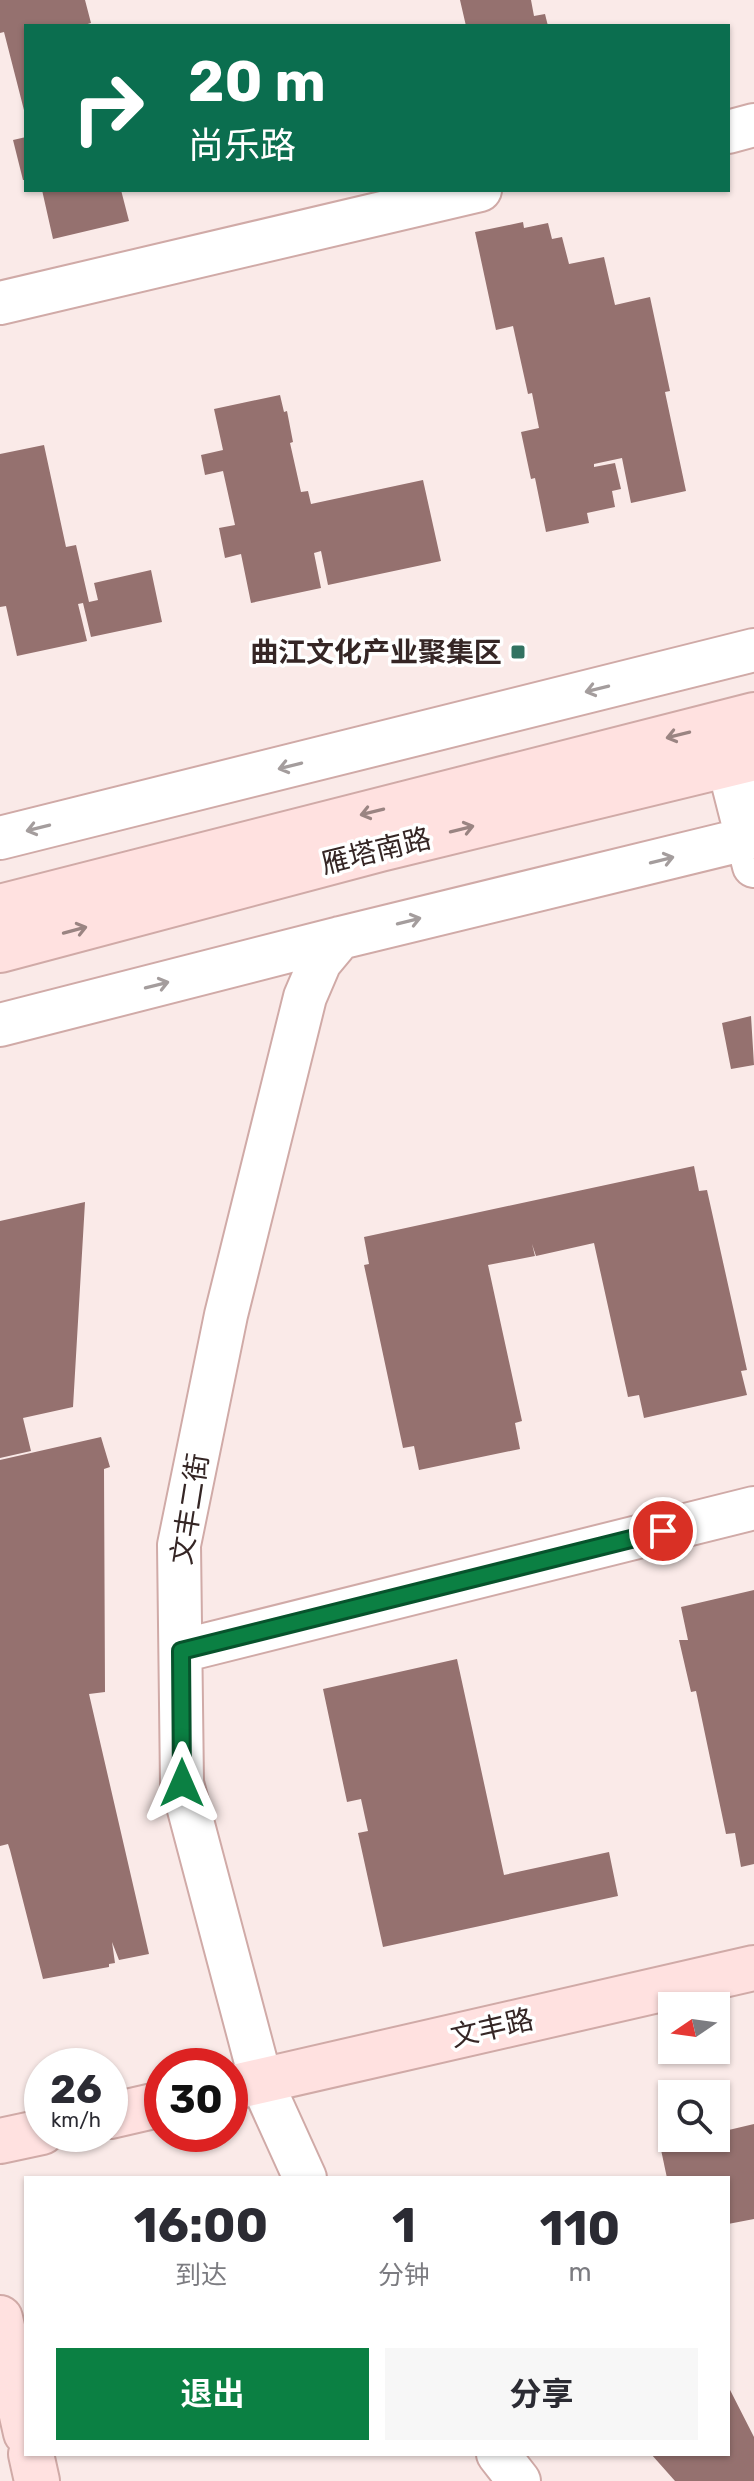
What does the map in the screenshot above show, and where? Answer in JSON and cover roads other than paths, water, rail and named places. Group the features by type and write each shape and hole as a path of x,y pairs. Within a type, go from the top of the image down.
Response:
{"main road":[{"name":"雁塔南路","path":"0,907 754,715"},
{"name":"雁塔南路","path":"0,950 380,849 741,761"},
{"name":"文丰路","path":"248,2084 754,1968"},
{"path":"0,2141 24,2136"},
{"path":"0,2318 24,2424"},
{"path":"31,2456 37,2481"}],"street":[{"path":"730,131 754,125"},
{"path":"0,303 472,192"},
{"path":"0,838 754,650"},
{"path":"0,1025 340,938 752,848 741,761"},
{"name":"文丰二街","path":"237,2048 182,1783 179,1545 226,1315 305,997 320,962 340,938"},
{"path":"181,1651 754,1508"},
{"name":"文丰二街","path":"248,2090 304,2176"},
{"path":"500,2456 519,2481"}],"place":[{"name":"曲江文化产业聚集区","path":"518,652"}]}
